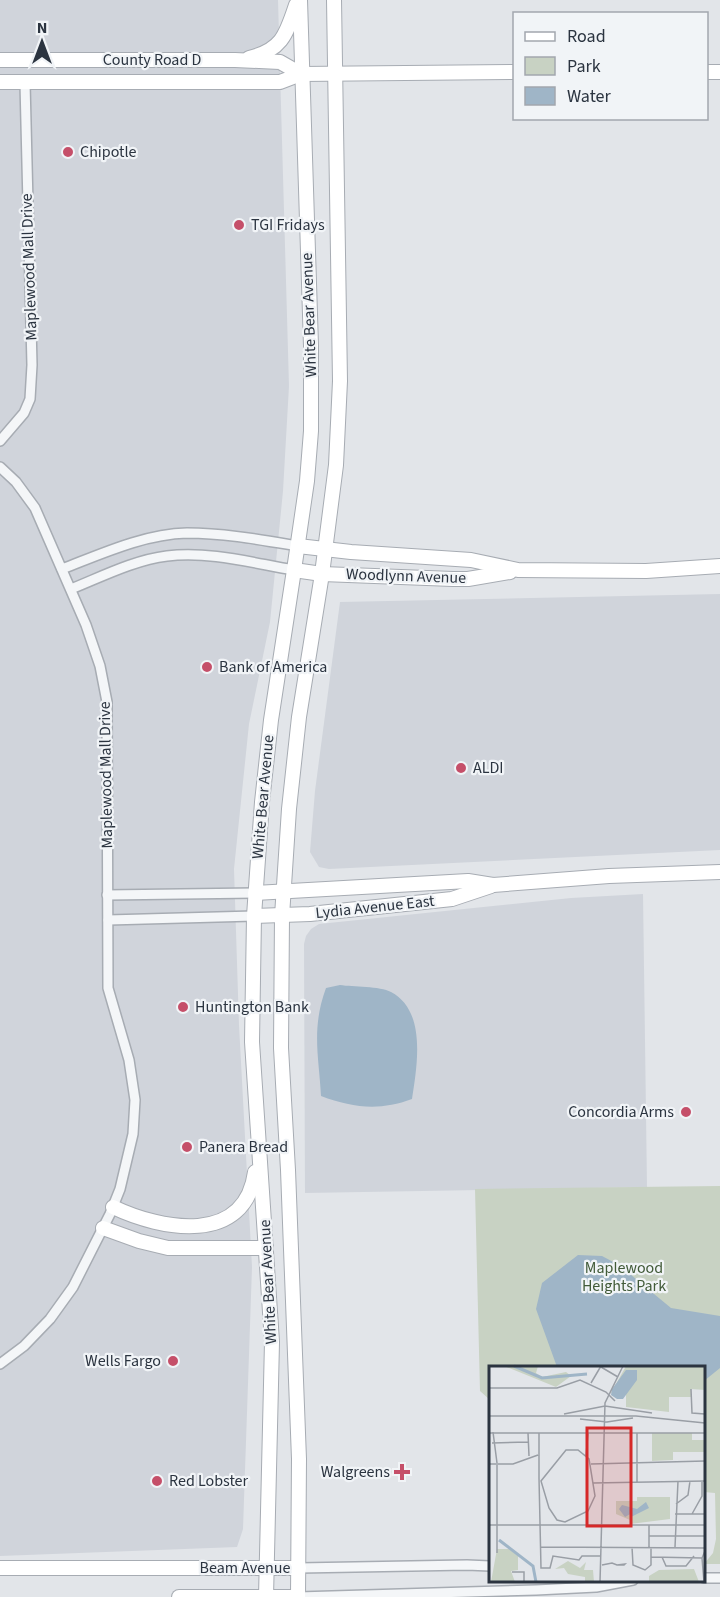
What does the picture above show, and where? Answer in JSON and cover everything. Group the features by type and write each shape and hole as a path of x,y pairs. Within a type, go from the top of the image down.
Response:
{"main road":[{"path":"235,60 261,55 278,45 286,34 299,0"},
{"name":"White Bear Avenue","path":"266,1597 272,1342 252,1042 254,916 271,720 307,481 312,392 299,0"},
{"name":"White Bear Avenue","path":"298,1597 298,1422 281,1048 282,916 299,717 326,550 336,465 340,381 334,0"},
{"name":"County Road D","path":"0,60 280,62 301,74"},
{"name":"County Road D","path":"0,82 280,82 301,74 513,72"},
{"name":"Woodlynn Avenue","path":"298,546 471,560 518,570"},
{"name":"Woodlynn Avenue","path":"294,570 322,574 468,579 518,570 646,571 720,566"},
{"name":"Lydia Avenue East","path":"255,893 468,881 493,885 631,875 720,872"},
{"name":"Lydia Avenue East","path":"254,916 282,916 452,899 493,885"},
{"path":"113,1207 134,1217 177,1226 208,1224 225,1219 246,1200 253,1186 258,1146"},
{"path":"103,1228 139,1241 168,1248 266,1248"},
{"name":"Beam Avenue","path":"0,1568 299,1568"},
{"name":"Beam Avenue","path":"179,1597 298,1597"}],"street":[{"name":"Maplewood Mall Drive","path":"0,441 24,413 30,399 32,365 25,82"},
{"name":"Maplewood Mall Drive","path":"0,467 16,482 36,508 86,625 100,666 107,702 108,988 129,1060 135,1100 133,1134 113,1207 73,1287 50,1319 24,1346 0,1364"},
{"path":"62,569 114,549 149,539 186,533 298,546"},
{"path":"71,589 128,566 165,556 202,555 294,570"},
{"path":"107,895 255,893"},
{"path":"108,920 254,916"},
{"name":"Beam Avenue","path":"299,1568 489,1566"},
{"name":"Beam Avenue","path":"298,1597 536,1590 596,1587 627,1582"}],"shaded area":[{"path":"0,0 278,0 289,386 283,491 270,622 249,724 234,869 239,1025 252,1267 243,1529 237,1547 0,1556"},
{"path":"720,594 720,850 329,869 319,867 310,852 315,791 340,602"},
{"path":"643,894 647,1187 305,1193 304,944 311,929 319,924 571,898"}],"green space":[{"name":"Maplewood Heights Park","path":"720,1186 720,1564 705,1564 713,1553 716,1539 715,1493 705,1492 705,1366 489,1366 489,1399 480,1391 475,1189"}],"water":[{"path":"340,985 386,990 402,1001 410,1012 417,1040 412,1099 389,1105 366,1106 344,1103 321,1096 317,1030 321,1003 326,988"},
{"path":"578,1255 602,1256 619,1265 671,1308 720,1316 720,1368 705,1380 705,1366 557,1366 536,1309 542,1283"}],"place":[{"name":"Chipotle","path":"68,152"},
{"name":"TGI Fridays","path":"239,225"},
{"name":"Bank of America","path":"207,667"},
{"name":"ALDI","path":"461,768"},
{"name":"Huntington Bank","path":"183,1007"},
{"name":"Concordia Arms","path":"686,1112"},
{"name":"Panera Bread","path":"187,1147"},
{"name":"Wells Fargo","path":"173,1361"},
{"name":"Walgreens","path":"402,1472"},
{"name":"Red Lobster","path":"157,1481"}]}
